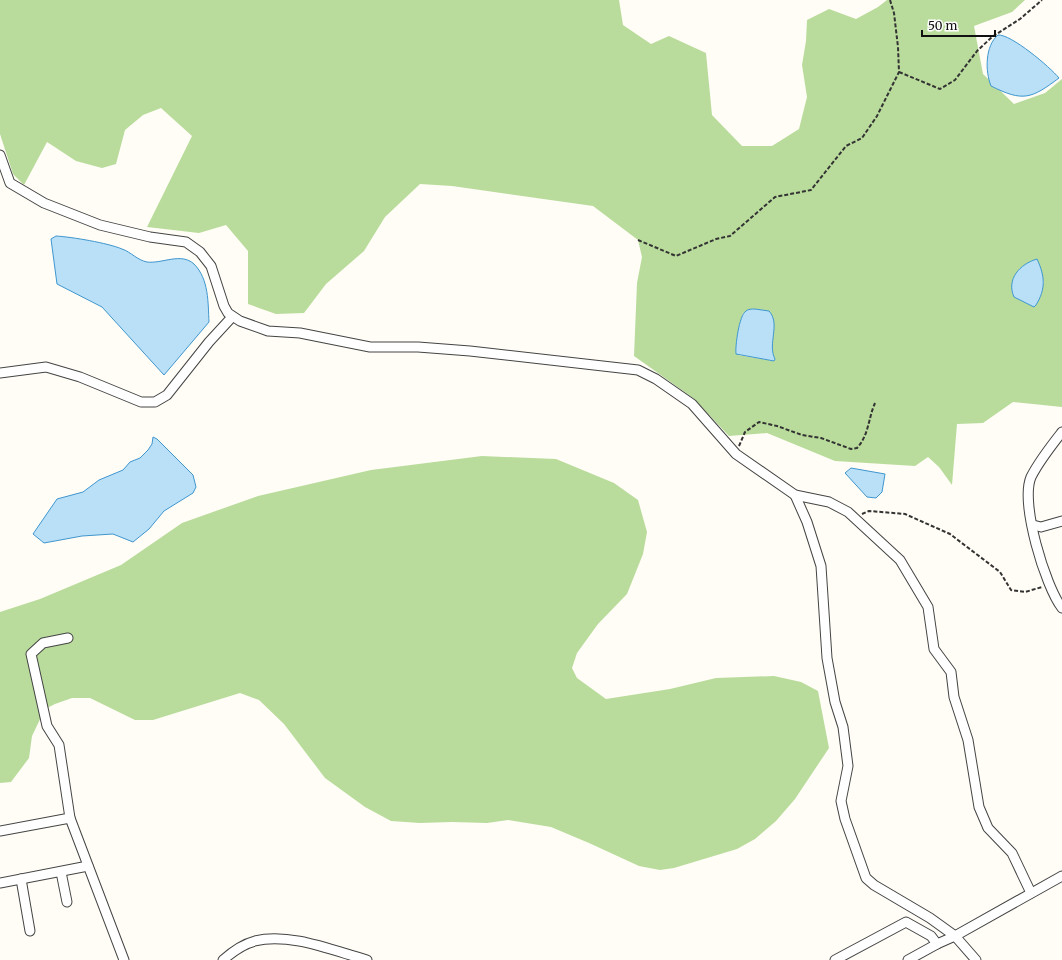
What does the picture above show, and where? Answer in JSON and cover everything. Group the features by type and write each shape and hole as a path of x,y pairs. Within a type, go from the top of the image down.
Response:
{"street":[{"path":"0,155 10,183 44,203 100,225 150,237 186,242 200,252 211,266 224,306 232,317 268,331 300,333 370,347 418,347 470,351 638,370 656,379 692,404 736,454 795,495 829,502 854,517 900,560 928,607 934,649 951,672 954,697 968,740 979,807 988,828 1012,853 1031,893"},
{"path":"0,373 46,367 80,377 141,402 155,402 167,395 209,342 232,317"},
{"path":"1062,432 1031,478 1028,493 1039,558 1056,600 1062,608"},
{"path":"795,495 807,522 821,566 827,658 834,702 843,727 848,766 841,801 845,819 866,878 874,885 930,918 955,936 976,960"},
{"path":"1033,525 1041,526 1062,521"},
{"path":"68,638 43,643 31,654 47,726 59,745 70,818 124,960"},
{"path":"0,831 70,818"},
{"path":"0,883 88,866"},
{"path":"61,872 67,902"},
{"path":"908,960 955,936 1062,876"},
{"path":"21,879 30,931"},
{"path":"835,960 906,922 931,936 937,944"},
{"path":"223,960 237,949 255,941 281,938 367,960"}],"path":[{"path":"638,240 676,256 716,239 730,236 775,197 811,190 846,146 862,138 877,116 899,72 894,13 890,0"},
{"path":"899,72 940,89 955,80 982,46 1020,19 1042,0"},
{"path":"736,454 746,432 759,422 777,426 802,435 821,438 851,448 857,448 866,436 874,404"},
{"path":"854,517 869,511 905,514 950,534 1000,572 1012,590 1026,592 1049,584"}],"green space":[{"path":"0,0 619,0 623,25 651,44 669,36 706,53 712,115 742,146 772,146 799,129 807,97 802,65 806,41 807,20 829,9 856,19 878,7 887,0 1025,0 1012,12 974,26 983,74 1014,104 1045,93 1062,79 1062,407 1013,402 983,423 957,424 952,485 939,467 928,457 915,466 835,461 767,433 729,436 693,398 634,356 637,283 642,257 638,240 593,206 452,186 420,184 385,217 364,251 326,284 304,313 276,314 248,304 248,251 226,225 199,233 147,227 192,136 161,108 143,115 125,130 116,164 102,168 76,161 47,142 24,185 13,174 0,134","holes":["1037,260 1044,283 1012,289 1013,279","755,309 769,311 772,318 772,348 775,359 774,361 738,355 736,344 743,313"]},
{"path":"482,456 556,459 614,483 638,500 647,532 643,554 627,594 598,624 577,653 572,668 577,678 606,699 670,689 716,678 774,676 801,682 818,691 829,748 795,799 776,821 755,839 737,849 674,868 660,870 639,866 551,827 508,820 487,823 420,823 391,821 365,807 325,778 284,724 259,700 240,693 153,720 135,720 90,698 72,698 55,704 45,709 32,736 29,758 11,782 0,783 0,612 40,599 121,565 182,523 258,496 371,470"}],"water":[{"path":"998,35 1004,36 1021,45 1048,66 1059,78 1034,94 1026,96 1011,94 991,86 987,59 988,52"},
{"path":"56,236 90,241 116,247 125,250 140,260 147,262 183,259 194,264 199,270 203,277 207,292 209,322 164,375 102,307 57,284 51,239"},
{"path":"1037,259 1042,271 1043,288 1042,293 1034,307 1014,297 1012,284 1013,278 1020,268"},
{"path":"755,309 769,311 772,316 774,322 772,347 775,359 774,361 736,354 736,345 741,318 747,310"},
{"path":"153,437 157,439 193,475 196,487 193,493 164,511 149,529 133,542 113,534 82,536 44,543 33,534 57,499 83,492 99,480 123,470 130,462 140,458 148,450 152,444"},
{"path":"851,468 885,474 882,492 876,498 867,497 845,473"}]}
